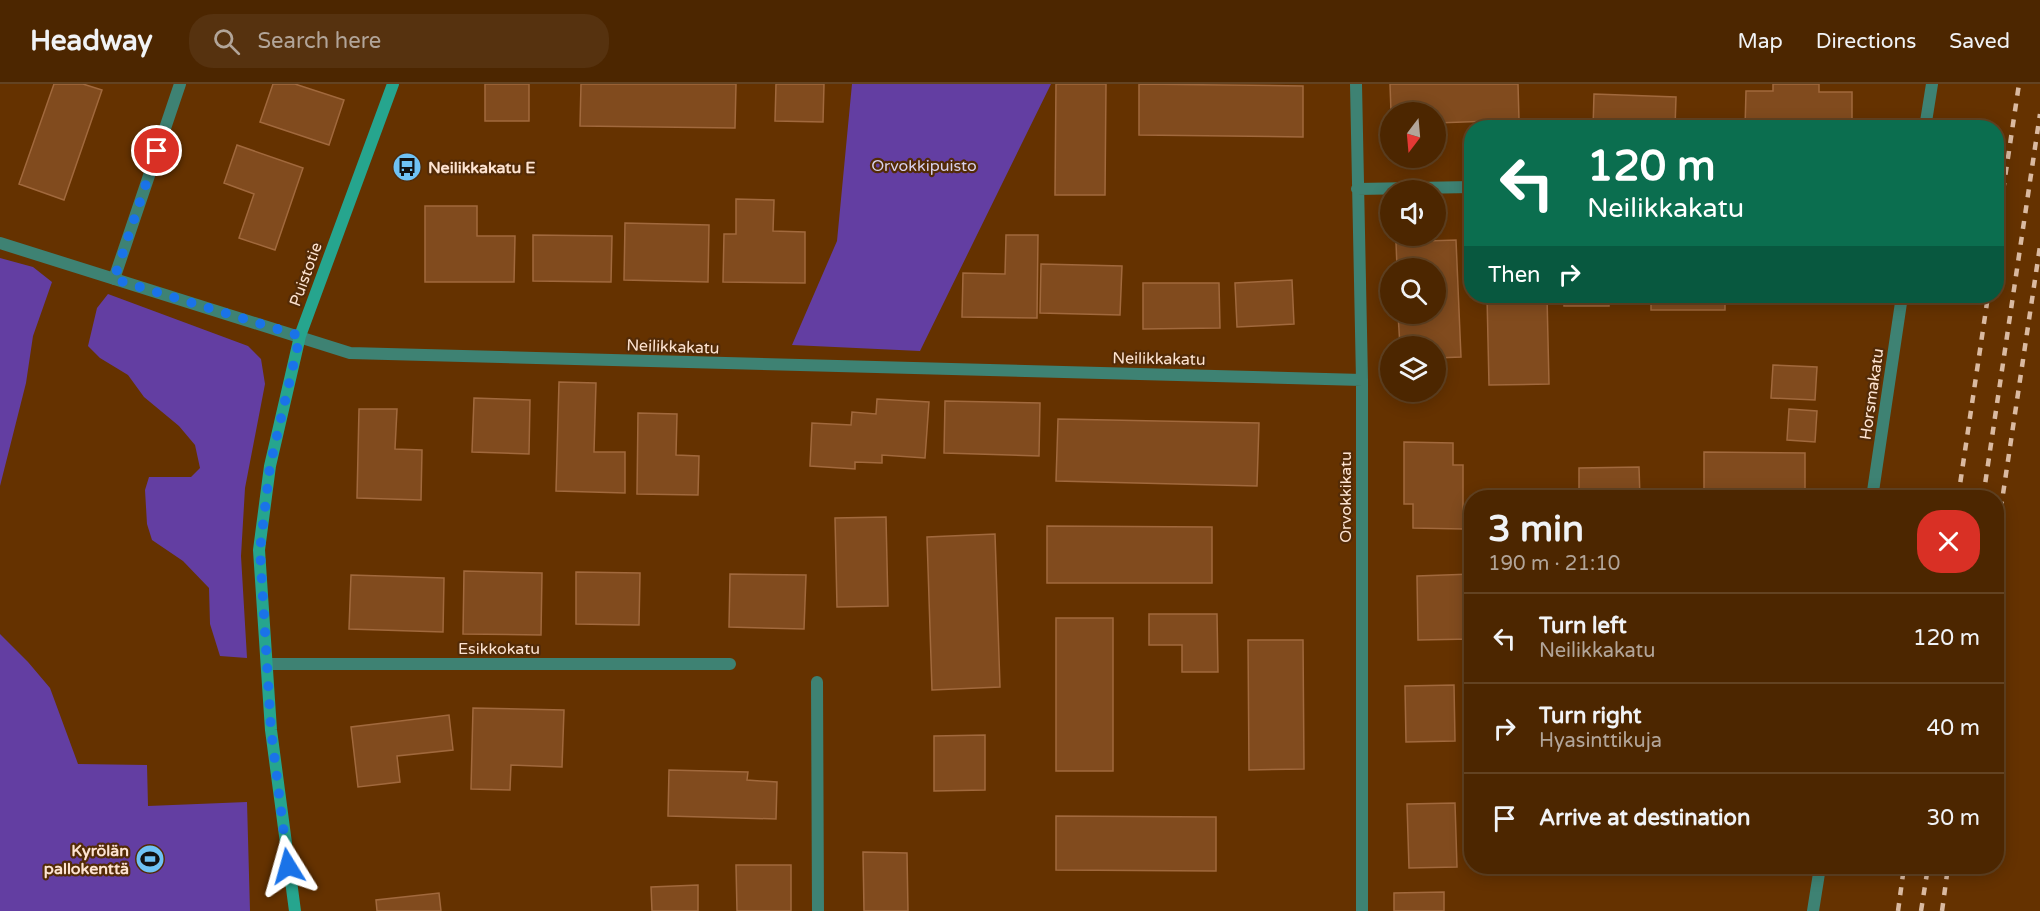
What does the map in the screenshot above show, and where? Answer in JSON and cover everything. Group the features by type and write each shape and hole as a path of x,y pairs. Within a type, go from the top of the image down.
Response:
{"street":[{"path":"114,279 180,84"},
{"name":"Puistotie","path":"295,911 276,776 260,550 270,466 300,336 393,84"},
{"name":"Orvokkikatu","path":"1356,84 1362,380 1362,911"},
{"path":"1926,120 1932,84"},
{"path":"1357,189 1464,187"},
{"name":"Neilikkakatu","path":"0,243 350,353 1362,380"},
{"name":"Horsmakatu","path":"1873,490 1901,303"},
{"name":"Esikkokatu","path":"267,664 730,664"},
{"path":"817,682 818,911"},
{"path":"1813,911 1819,874"}],"green space":[{"name":"Orvokkipuisto","path":"852,84 1051,84 920,351 792,345 837,241"},
{"path":"0,258 33,267 52,282 33,336 26,383 0,486"},
{"path":"108,294 248,346 261,359 265,384 245,488 241,556 247,658 220,656 210,624 209,588 183,561 152,540 147,524 145,490 149,477 191,477 200,468 195,445 179,426 144,397 128,375 100,358 88,346 97,308"},
{"name":"Kyrölän pallokenttä","path":"0,634 50,688 78,764 147,765 148,806 247,802 250,911 0,911"}],"building":[{"path":"54,84 83,84 102,90 64,200 19,184"},
{"path":"273,84 295,84 344,100 329,145 260,122"},
{"path":"485,84 529,84 529,121 485,121"},
{"path":"581,84 736,84 735,128 580,126"},
{"path":"776,84 824,84 823,122 775,121"},
{"path":"1056,84 1106,84 1105,195 1055,195"},
{"path":"1139,84 1303,86 1303,137 1139,135"},
{"path":"1390,84 1518,84 1519,120 1464,120 1464,122 1446,123 1446,102 1391,102"},
{"path":"1773,84 1819,84 1819,92 1852,92 1852,120 1745,120 1746,91 1773,91"},
{"path":"1594,94 1676,97 1675,120 1593,120"},
{"path":"237,145 303,168 275,250 239,238 254,194 224,183"},
{"path":"736,199 774,200 773,231 805,232 805,283 723,282 724,234 736,234"},
{"path":"425,206 477,206 477,236 515,236 514,282 425,282"},
{"path":"625,223 709,225 708,282 624,280"},
{"path":"533,235 612,236 611,282 533,281"},
{"path":"1006,235 1038,235 1037,318 962,317 963,273 1005,274"},
{"path":"1446,240 1456,240 1461,357 1446,358 1446,336 1399,336 1399,324 1446,324 1446,258 1397,258 1396,246 1446,246"},
{"path":"1041,264 1122,266 1120,315 1040,313"},
{"path":"1292,280 1294,324 1237,327 1235,283"},
{"path":"1143,283 1219,283 1220,328 1143,329"},
{"path":"1487,303 1547,303 1549,384 1489,385"},
{"path":"1564,303 1609,303 1609,306 1564,306"},
{"path":"1651,303 1725,303 1725,310 1651,310"},
{"path":"1773,365 1817,367 1815,400 1771,398"},
{"path":"559,382 596,383 594,452 625,452 625,493 556,491"},
{"path":"474,398 530,400 529,454 472,452"},
{"path":"877,399 929,402 925,458 882,455 882,463 855,462 855,469 810,466 812,423 851,425 852,412 876,414"},
{"path":"945,401 1040,403 1039,456 944,453"},
{"path":"359,409 397,409 395,449 422,450 421,500 357,498"},
{"path":"1789,409 1817,411 1815,442 1787,440"},
{"path":"638,413 677,414 676,455 699,456 698,495 637,494"},
{"path":"1058,419 1259,423 1257,486 1056,481"},
{"path":"1404,442 1453,443 1453,465 1463,465 1463,529 1413,528 1413,504 1404,504"},
{"path":"1704,452 1805,453 1805,490 1704,490"},
{"path":"1639,467 1640,490 1579,490 1579,468"},
{"path":"886,517 888,606 837,607 835,518"},
{"path":"1047,526 1212,527 1212,583 1047,583"},
{"path":"995,534 1000,687 932,690 927,537"},
{"path":"464,571 542,573 541,635 463,634"},
{"path":"576,572 640,573 639,625 576,624"},
{"path":"730,574 806,575 804,629 729,627"},
{"path":"1464,574 1464,639 1418,640 1417,576"},
{"path":"351,575 444,578 443,632 349,629"},
{"path":"1149,614 1217,614 1218,672 1182,672 1182,645 1149,645"},
{"path":"1056,618 1113,618 1113,771 1056,771"},
{"path":"1248,640 1303,640 1304,769 1249,770"},
{"path":"1454,685 1455,741 1406,742 1405,686"},
{"path":"473,708 564,710 562,767 511,765 510,790 471,789"},
{"path":"449,715 453,750 397,756 400,782 358,787 351,727"},
{"path":"985,735 985,790 934,791 934,736"},
{"path":"669,770 748,772 747,780 777,782 776,819 668,816"},
{"path":"1455,803 1457,867 1409,868 1407,804"},
{"path":"1056,816 1216,817 1216,871 1056,870"},
{"path":"863,852 907,853 908,911 864,911"},
{"path":"736,865 791,865 791,911 737,911"},
{"path":"698,885 698,911 652,911 651,887"},
{"path":"1444,892 1444,911 1394,911 1394,893"},
{"path":"439,893 441,911 377,911 376,900"}],"railway":[{"path":"2004,184 2019,84"},
{"path":"1984,490 2040,114"},
{"path":"2004,490 2040,246"},
{"path":"1959,490 1987,303"},
{"path":"1898,911 1903,874"},
{"path":"1921,911 1927,874"},
{"path":"1942,911 1947,874"}],"place":[{"name":"Neilikkakatu E","path":"407,167"},
{"name":"Kyrölän pallokenttä","path":"150,859"}],"route":[{"path":"157,151 114,279 300,336 270,466 260,550 271,730 288,866"}]}
